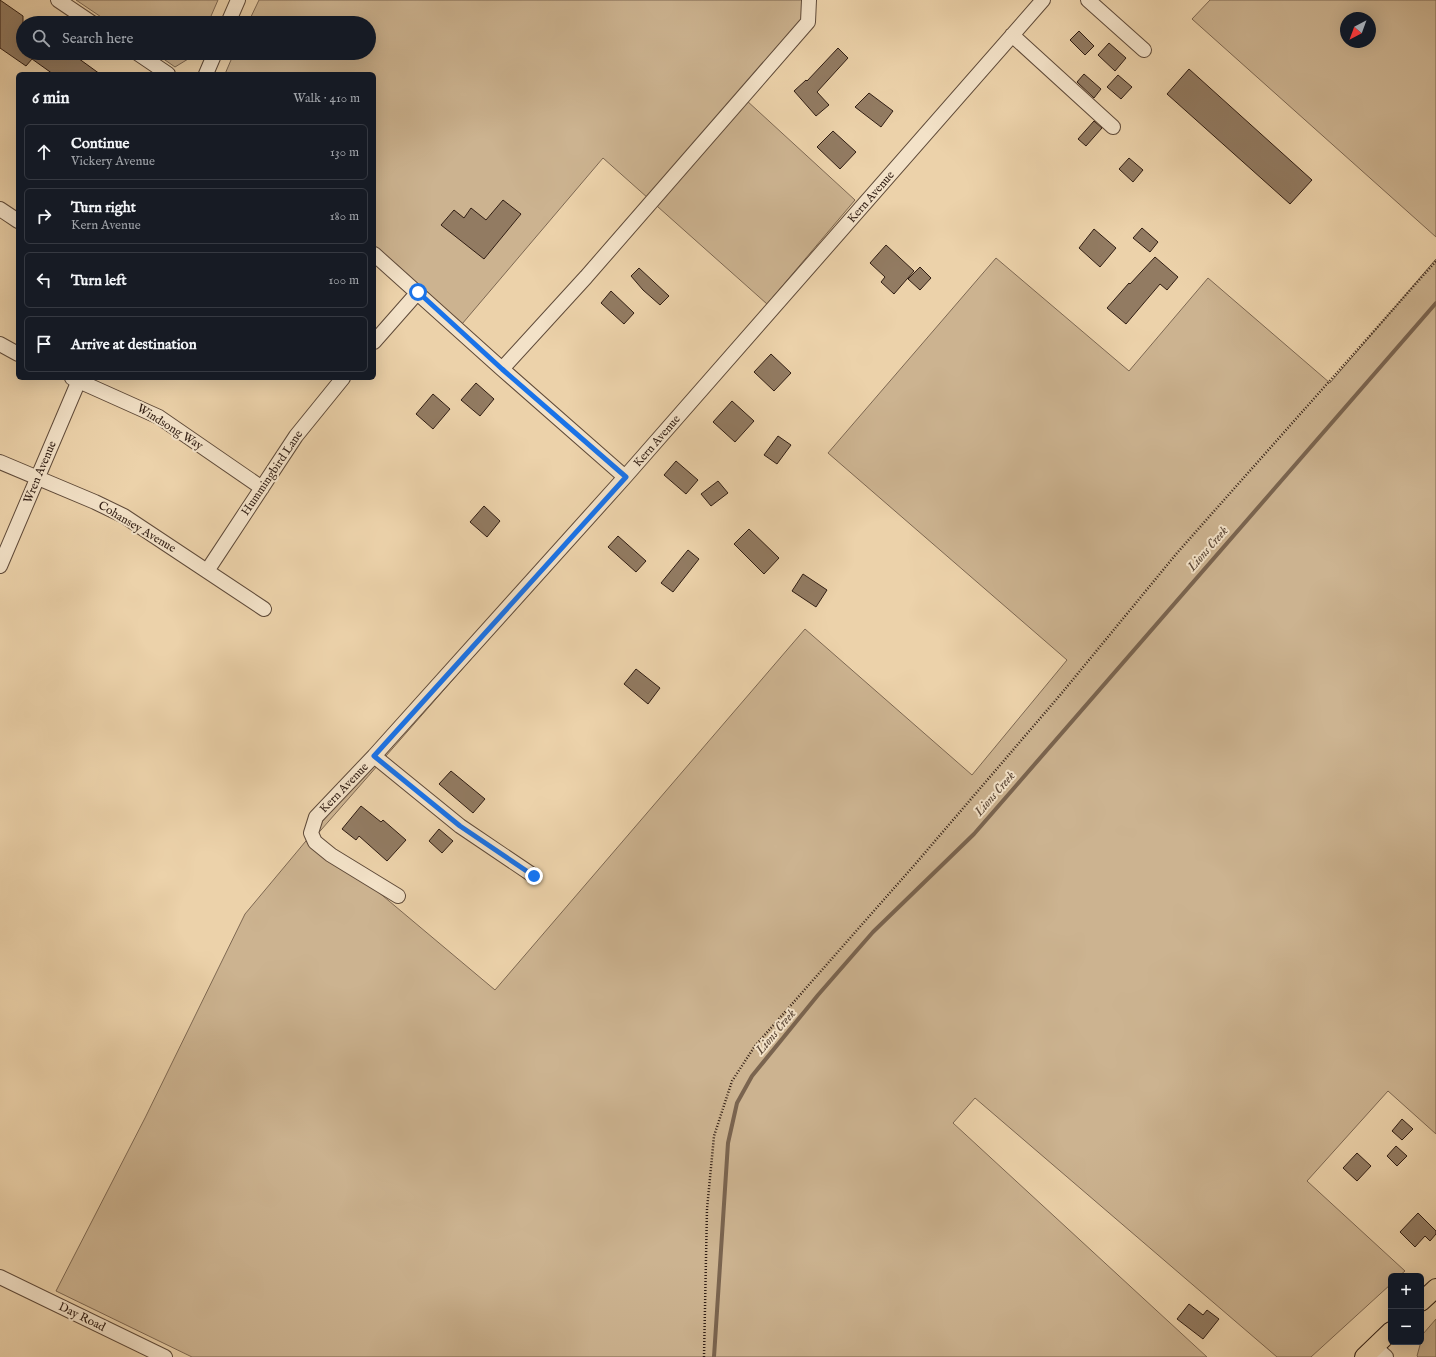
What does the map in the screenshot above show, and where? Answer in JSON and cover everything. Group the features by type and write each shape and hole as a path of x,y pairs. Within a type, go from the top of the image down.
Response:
{"main road":[{"path":"1424,1299 1436,1288"},
{"path":"1375,1354 1388,1335"}],"street":[{"path":"58,0 82,16"},
{"path":"231,16 238,0"},
{"path":"502,369 586,277 808,22 810,0"},
{"name":"Kern Avenue","path":"398,896 331,855 315,842 311,833 316,817 374,756 626,477 1043,0"},
{"path":"1088,0 1144,50"},
{"path":"1012,35 1113,127"},
{"path":"147,60 165,72"},
{"path":"207,72 212,60"},
{"path":"0,209 16,220"},
{"path":"376,256 502,369 626,477"},
{"path":"376,340 418,292"},
{"path":"0,344 16,353"},
{"name":"Wren Avenue","path":"0,566 38,478 77,380"},
{"name":"Windsong Way","path":"79,380 159,417 262,488"},
{"name":"Hummingbird Lane","path":"207,572 296,436 341,380"},
{"name":"Cohansey Avenue","path":"0,462 95,502 124,516 264,609"},
{"path":"374,756 460,826 534,876"},
{"name":"Day Road","path":"0,1277 165,1357"}],"path":[{"path":"704,1357 707,1209 714,1136 732,1080 755,1046 917,862 1061,694 1177,553 1436,261"}],"shaded area":[{"path":"76,0 218,0 211,16 100,16"},
{"path":"259,0 804,0 810,22 746,100 855,200 767,304 603,158 462,324 395,263 376,249 376,72 226,72 231,60 376,60 376,16 251,16"},
{"path":"1210,0 1436,0 1436,237 1192,19"},
{"path":"165,60 186,60 175,67"},
{"path":"996,258 1129,371 1208,278 1330,383 1436,259 1436,1134 1388,1091 1307,1181 1405,1271 1403,1273 1388,1273 1388,1287 1311,1357 1277,1357 975,1098 953,1123 1207,1357 192,1357 56,1291 145,1118 245,914 361,775 629,479 314,838 495,990 805,629 972,775 1067,660 828,453"},
{"path":"1436,1319 1436,1357 1417,1356 1420,1345 1424,1345 1424,1333"}],"building":[{"path":"0,0 23,16 16,16 16,59 0,48"},
{"path":"1079,31 1094,46 1085,55 1070,40"},
{"path":"1109,43 1126,58 1115,71 1098,55"},
{"path":"838,48 848,58 817,92 829,105 816,116 794,91 806,80 807,81"},
{"path":"17,60 31,60 26,66"},
{"path":"33,60 81,60 97,72 50,72"},
{"path":"1189,69 1312,180 1290,204 1167,94"},
{"path":"1084,74 1101,89 1094,98 1077,82"},
{"path":"1118,75 1132,87 1121,99 1107,87"},
{"path":"869,93 893,111 881,127 855,107"},
{"path":"1094,121 1102,128 1086,146 1078,139"},
{"path":"833,131 856,152 840,169 817,147"},
{"path":"1129,158 1143,170 1133,182 1119,169"},
{"path":"503,200 521,214 484,259 441,225 454,210 464,218 471,208 486,220"},
{"path":"1142,228 1158,242 1150,252 1133,238"},
{"path":"1094,229 1116,248 1100,267 1079,248"},
{"path":"886,245 914,271 894,294 881,282 885,277 870,263"},
{"path":"1155,257 1178,277 1167,290 1160,284 1126,324 1107,308"},
{"path":"920,267 931,278 920,290 908,279"},
{"path":"639,268 669,296 660,305 643,290 631,276"},
{"path":"611,291 634,313 624,324 601,303"},
{"path":"771,354 791,373 774,391 754,372"},
{"path":"476,383 494,399 480,416 461,400"},
{"path":"433,394 450,409 433,429 416,414"},
{"path":"732,401 754,421 735,442 713,422"},
{"path":"778,436 791,445 777,464 764,455"},
{"path":"676,461 698,480 686,494 664,475"},
{"path":"718,481 728,493 711,506 701,494"},
{"path":"484,506 500,521 487,537 470,522"},
{"path":"749,529 779,558 764,574 734,544"},
{"path":"618,536 646,561 636,572 608,547"},
{"path":"688,550 699,559 673,592 661,583"},
{"path":"803,574 827,590 816,607 792,591"},
{"path":"636,669 660,688 648,704 624,684"},
{"path":"451,771 485,799 473,813 439,784"},
{"path":"361,806 381,822 383,820 406,840 387,861 359,836 356,840 342,829"},
{"path":"439,829 453,841 442,853 429,841"},
{"path":"1402,1119 1413,1129 1402,1140 1392,1131"},
{"path":"1396,1146 1407,1156 1397,1166 1387,1156"},
{"path":"1357,1153 1371,1166 1357,1181 1343,1168"},
{"path":"1418,1213 1436,1231 1436,1234 1430,1241 1425,1236 1415,1247 1400,1232"},
{"path":"1189,1304 1203,1315 1207,1310 1219,1319 1203,1339 1177,1319"}],"waterway":[{"name":"Lions Creek","path":"714,1357 728,1143 737,1103 752,1076 818,995 873,932 974,834 1436,303"}],"route":[{"path":"418,292 502,369 626,477 374,756 460,826 534,876"}]}
